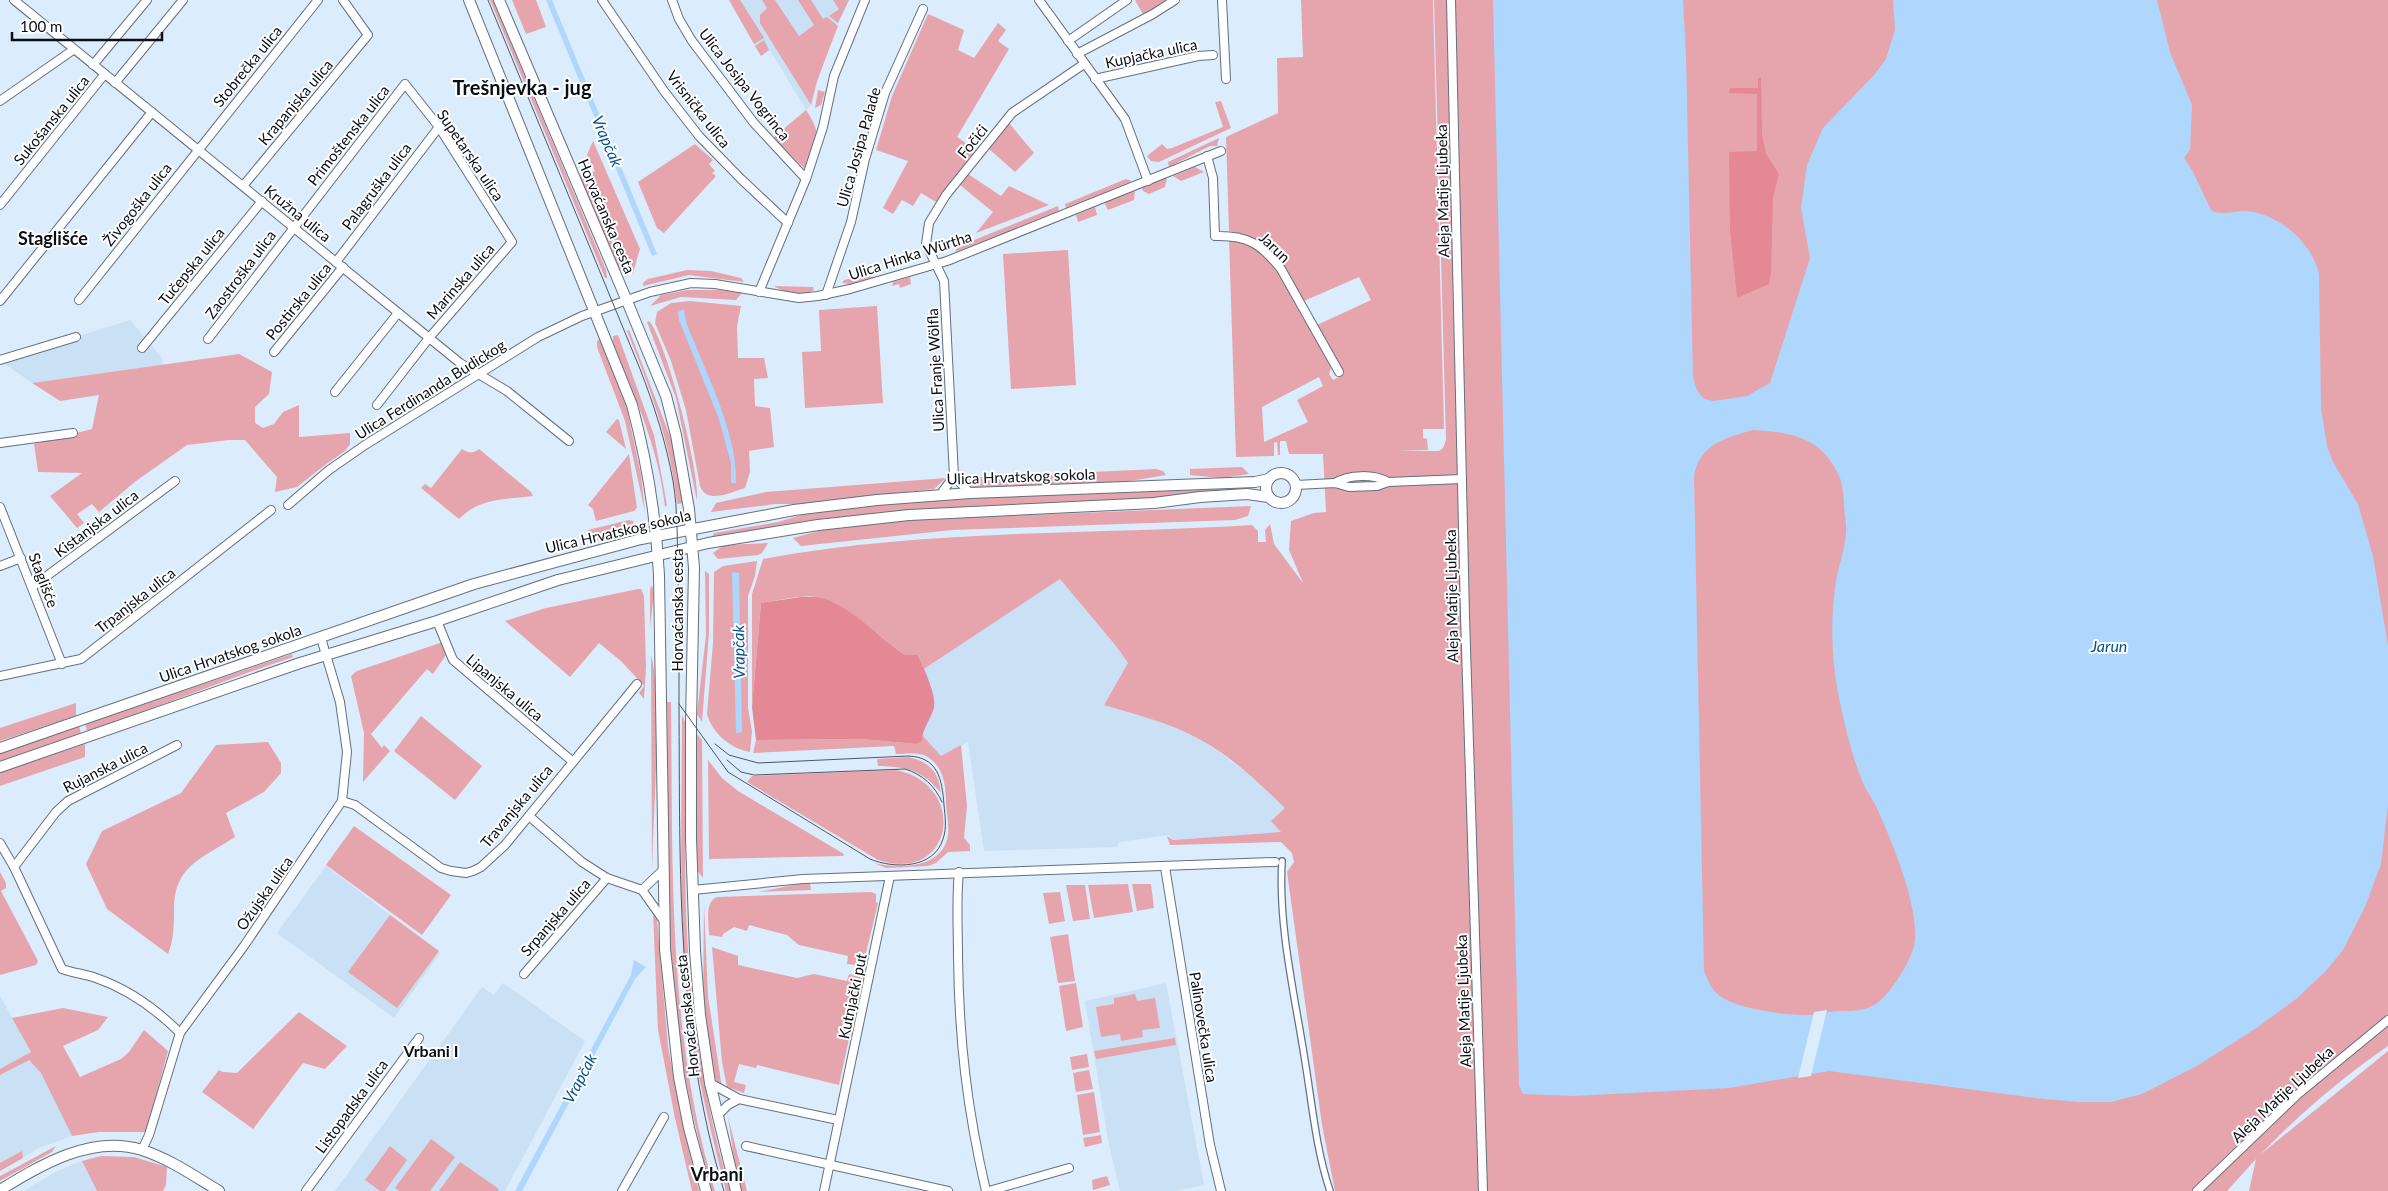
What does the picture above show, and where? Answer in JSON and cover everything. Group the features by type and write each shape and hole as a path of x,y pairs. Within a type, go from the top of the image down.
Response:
{"street":[{"name":"Kružna ulica","path":"14,0 73,50 198,149 466,368 507,391 569,441"},
{"path":"92,65 147,0"},
{"path":"115,83 183,0"},
{"name":"Stobrečka ulica","path":"198,149 318,0"},
{"name":"Krapanjska ulica","path":"243,186 368,35 342,0"},
{"name":"Horvaćanska cesta","path":"469,0 596,312 632,405 645,454 658,555 664,921 672,1022 689,1128 706,1191"},
{"name":"Horvaćanska cesta","path":"500,0 666,396 676,435 692,547 691,732 693,890 700,1015 710,1083 736,1191"},
{"name":"Vrisnička ulica","path":"602,0 664,91 699,136 741,180 788,223"},
{"name":"Ulica Josipa Vogrinca","path":"672,0 679,18 692,41 754,123 806,179"},
{"path":"759,292 806,179 823,127 834,76 865,0"},
{"path":"1039,0 1125,119 1148,180"},
{"path":"1068,41 1127,0"},
{"path":"1077,54 1153,14 1175,0"},
{"path":"1222,0 1226,79"},
{"name":"Aleja Matije Ljubeka","path":"1450,0 1483,1191"},
{"name":"Ulica Josipa Palade","path":"826,295 851,222 865,159 885,93 923,9"},
{"path":"0,101 73,50"},
{"name":"Kupjačka ulica","path":"1095,79 1198,56 1213,55"},
{"name":"Fočići","path":"937,264 927,247 927,233 929,224 946,195 1012,114 1084,64"},
{"name":"Sukošanska ulica","path":"0,205 104,75"},
{"name":"Supetarska ulica","path":"405,84 438,127 512,242"},
{"name":"Primoštenska ulica","path":"293,226 405,84"},
{"path":"0,301 152,112"},
{"name":"Palagruška ulica","path":"336,262 438,127"},
{"name":"Živogoška ulica","path":"79,300 198,149"},
{"name":"Ulica Hinka Würtha","path":"596,312 676,284 715,284 799,298 826,295 937,264 1222,151"},
{"name":"Jarun","path":"1207,156 1213,178 1215,236 1231,235 1250,240 1272,258 1281,269 1339,372"},
{"name":"Tučepska ulica","path":"142,348 262,201"},
{"name":"Zaostroška ulica","path":"208,338 293,226"},
{"name":"Marinska ulica","path":"377,405 429,338 512,242"},
{"name":"Ulica Franje Wölfla","path":"937,264 944,281 954,476"},
{"name":"Postirska ulica","path":"274,352 343,267"},
{"name":"Ulica Ferdinanda Budickog","path":"288,505 291,500 329,470 365,445 478,374 538,337 596,312"},
{"path":"335,392 398,313"},
{"path":"0,360 76,337"},
{"path":"0,442 74,433"},
{"path":"0,767 326,655 437,621 558,580 692,547 803,527 909,515 1154,504 1200,497 1247,494 1268,497 1275,502 1289,501 1295,494 1296,485 1292,478 1284,474 1276,474 1269,479 1266,488 1268,497"},
{"path":"940,495 954,476 970,493"},
{"name":"Ulica Hrvatskog sokola","path":"0,748 521,570 657,536 794,510 940,495 1255,482 1269,479"},
{"path":"1296,485 1335,483 1349,487 1377,486 1388,482 1462,479"},
{"name":"Kistanjska ulica","path":"32,587 175,481"},
{"name":"Staglišće","path":"0,507 62,664"},
{"name":"Trpanjska ulica","path":"0,676 81,659 272,510"},
{"path":"0,566 21,558"},
{"name":"Lipanjska ulica","path":"437,621 453,660 572,761"},
{"name":"Ožujska ulica","path":"142,1150 149,1135 180,1032 308,854 342,801 347,752 340,702 321,638"},
{"name":"Travanjska ulica","path":"342,801 355,805 441,868 459,873 481,867 505,846 572,761 637,684"},
{"name":"Rujanska ulica","path":"14,867 56,812 68,801 177,745"},
{"name":"Srpanjska ulica","path":"529,816 582,862 608,878 642,890"},
{"path":"0,843 14,867 62,969 94,977 122,989 156,1011 180,1032"},
{"path":"693,890 803,879 1279,862 1290,964 1316,1126 1330,1191"},
{"name":"Palinovečka ulica","path":"1165,866 1210,1145 1221,1191"},
{"path":"663,870 642,890 664,921"},
{"path":"959,872 959,1011 964,1074 972,1130 987,1191 1069,1168"},
{"name":"Kutnjački put","path":"824,1191 866,999 890,876"},
{"name":"Srpanjska ulica","path":"524,974 608,878"},
{"name":"Aleja Matije Ljubeka","path":"2197,1191 2297,1095 2388,1020"},
{"name":"Listopadska ulica","path":"306,1191 418,1038"},
{"path":"710,1083 739,1099 838,1120"},
{"path":"717,1116 728,1105 739,1099"},
{"path":"622,1191 664,1117"},
{"path":"746,1146 948,1191"},
{"path":"0,1190 68,1153 102,1147 132,1147 165,1159 219,1191"}],"shaded area":[{"path":"490,0 493,0 606,270 607,278 605,278"},
{"path":"512,0 536,0 546,27 526,34"},
{"path":"729,0 848,0 828,46 811,105 806,110 770,50 761,56"},
{"path":"729,0 740,0 764,38 754,44"},
{"path":"762,0 775,0 799,36 814,25 798,0 811,0 823,19 827,17 838,26 817,81 811,105 760,23 760,15 767,8"},
{"path":"833,0 849,0 838,23 829,16 839,9"},
{"path":"1135,0 1169,0 1144,16"},
{"path":"1301,0 1433,0 1444,429 1423,429 1423,438 1427,439 1428,450 1396,451 1439,451 1443,448 1446,440 1434,0 2388,0 2388,1046 2322,1097 2261,1154 2388,1051 2388,1191 2249,1191 2256,1159 2227,1191 1335,1191 1322,1125 1287,872 1294,862 1292,853 1281,842 1170,845 1167,836 1173,840 1281,832 1271,821 1285,808 1229,758 1204,742 1181,730 1104,705 1128,663 1060,579 924,669 918,655 902,653 848,611 825,599 802,597 761,603 752,707 752,594 763,559 884,542 1007,534 1252,525 1258,531 1258,542 1266,542 1265,530 1270,524 1274,544 1303,583 1289,550 1291,521 1314,513 1326,512 1323,454 1289,454 1286,441 1280,441 1280,455 1278,455 1277,442 1274,443 1274,456 1236,457 1229,238 1247,245 1263,256 1277,270 1309,323 1331,368 1329,374 1333,380 1344,374 1317,325 1371,300 1359,277 1304,301 1274,257 1254,241 1229,231 1226,137 1278,113 1277,58 1303,57","holes":["1319,377 1323,386 1297,400 1308,422 1264,442 1262,407"]},
{"path":"928,14 964,30 958,50 974,58 998,23 1006,30 998,41 1009,49 957,137 976,150 936,202 921,193 913,206 902,200 893,214 883,208 908,161 876,150 892,96"},
{"path":"764,40 769,50 761,56 755,46"},
{"path":"1758,78 1761,78 1762,135 1766,154 1779,174 1773,197 1771,272 1769,284 1739,297 1737,296 1730,230 1729,152 1757,151 1757,94 1729,93 1730,88 1758,88"},
{"path":"818,90 825,92 821,105 815,108"},
{"path":"1221,101 1231,128 1159,162 1151,161 1147,156 1162,144 1167,149 1172,148 1223,127 1215,102"},
{"path":"806,110 812,119 817,133 815,145 806,170 773,138"},
{"path":"1009,123 1034,153 1015,172 988,148"},
{"path":"1219,138 1217,146 1210,146 1169,167 1168,162"},
{"path":"593,141 640,249 633,273 622,257 589,174 595,171 587,155"},
{"path":"695,144 713,160 709,164 715,171 712,173 716,176 664,233 657,228 638,182"},
{"path":"1195,167 1204,172 1181,181 1173,176"},
{"path":"582,169 622,266 619,273 580,178"},
{"path":"968,174 1001,196 1009,186 1049,205 976,233 993,212 960,185"},
{"path":"1167,178 1165,187 1149,194 1143,191 1142,188"},
{"path":"1126,179 1132,181 1066,209 1065,204"},
{"path":"1135,191 1134,200 1108,210 1106,202"},
{"path":"1058,206 1059,211 955,252 957,247"},
{"path":"1095,207 1097,215 1078,222 1076,215"},
{"path":"1068,250 1076,385 1011,389 1003,254"},
{"path":"687,270 711,271 741,278 744,282 689,275 643,286 643,283 648,279"},
{"path":"862,276 875,277 850,284 842,283 844,280"},
{"path":"910,277 911,284 900,288 899,284 892,286 893,282"},
{"path":"774,286 813,287 814,290 805,293 794,293"},
{"path":"688,290 719,290 742,293 736,300 681,297 650,306 661,295"},
{"path":"690,301 741,306 737,326 738,358 764,358 768,378 754,379 755,406 770,408 774,447 749,451 750,472 745,488 720,496 708,495 703,492 700,486 686,410 671,361 655,323 657,312 671,303"},
{"path":"877,306 883,403 805,408 802,352 821,351 819,310"},
{"path":"130,320 162,358 163,365 32,383 4,363 81,341 79,336"},
{"path":"649,321 664,353 681,408 694,465 697,501 676,398 647,322"},
{"path":"629,330 673,444 684,503 677,504 665,437 644,373 627,331"},
{"path":"618,335 654,435 667,505 665,507 652,444 638,403 613,343 613,336"},
{"path":"600,339 627,409 641,475 645,512 625,421 597,347 597,341"},
{"path":"239,354 272,372 269,394 255,407 255,423 263,428 274,424 283,412 299,405 299,437 350,433 350,444 345,451 297,487 275,492 277,477 245,440 187,445 136,481 99,512 92,504 77,514 84,523 77,528 50,496 82,473 38,472 34,444 92,429 99,395 60,401 32,383"},
{"path":"617,419 619,420 626,449 606,432"},
{"path":"462,449 475,452 479,449 531,492 533,496 484,503 467,512 459,519 421,488 425,484 431,488"},
{"path":"629,454 637,508 634,511 596,521 593,509 588,505"},
{"path":"1242,467 1249,474 1221,478 1190,475 1190,469"},
{"path":"1156,469 1163,471 1166,475 1124,482 974,487 966,485 961,478"},
{"path":"946,478 934,489 711,512 716,503 766,492"},
{"path":"1249,487 1249,490 1195,493 1163,498 916,509 812,520 712,537 714,533 778,522 801,515 904,502 954,498"},
{"path":"1251,506 1248,516 1235,520 952,530 801,546 793,538 826,529 909,520"},
{"path":"629,520 633,521 637,531 634,534 592,541 588,530"},
{"path":"768,543 762,553 758,555 718,559 713,553 724,545"},
{"path":"757,561 755,576 748,596 748,708 752,731 750,752 729,744 723,739 713,728 707,714 713,643 714,572 723,566"},
{"path":"705,571 709,574 709,633 702,722 697,714 706,635"},
{"path":"1060,579 1128,663 1104,705 1162,722 1192,735 1212,747 1250,775 1285,808 1282,832 1173,840 1169,835 1119,842 1117,847 984,851 968,742 941,756 922,735 935,706 924,669"},
{"path":"652,585 654,595 650,627 650,589"},
{"path":"641,589 644,596 646,667 644,699 639,693 644,686 622,662 599,643 570,677 505,621 546,608"},
{"path":"801,597 821,598 837,604 857,617 902,653 918,655 929,681 934,702 934,708 923,732 922,741 916,744 861,739 756,740 752,707 761,603"},
{"path":"443,642 446,655 433,674 427,669 371,734 382,748 384,745 390,751 363,782 364,733 351,676 357,671"},
{"path":"292,654 293,657 87,731 85,724"},
{"path":"651,655 655,684 656,733 652,872"},
{"path":"667,702 671,702 673,887 681,1010 688,1071 699,1131 715,1191 712,1191 694,1121 680,1050 674,1002 667,890"},
{"path":"76,703 76,716 0,741 0,728"},
{"path":"682,715 685,722 685,860 692,998 707,1096 717,1144 730,1191 726,1191 703,1095 695,1056 687,996 681,876"},
{"path":"421,716 482,766 455,800 394,751"},
{"path":"79,726 81,733 0,761 0,753"},
{"path":"696,733 702,740 703,878 697,870"},
{"path":"922,735 941,756 961,745 967,806 964,838 970,845 970,851 948,852 936,863 928,866 886,868 874,863 895,866 918,864 938,855 944,846 948,835 948,827 943,777 937,765 926,756 896,754 894,746 753,753 756,740 861,739 916,744"},
{"path":"268,742 281,763 281,773 264,792 226,813 235,837 192,864 185,872 175,894 173,932 168,954 107,909 86,864 102,831 181,793 216,745"},
{"path":"85,744 85,757 0,786 0,772"},
{"path":"909,757 927,765 935,773 941,792 916,772 898,767 878,766 877,759"},
{"path":"708,760 722,778 738,791 844,854 843,856 709,859"},
{"path":"896,770 919,779 934,793 942,811 943,830 937,846 923,858 904,864 878,860 747,782 752,776"},
{"path":"354,826 451,895 422,935 326,865"},
{"path":"326,866 440,953 394,1018 277,933"},
{"path":"0,872 6,883 6,888 1,891 38,961 36,965 0,975"},
{"path":"810,883 811,890 758,892"},
{"path":"1128,884 1133,912 1094,918 1088,885"},
{"path":"1132,884 1151,884 1154,908 1137,911"},
{"path":"1066,885 1085,885 1090,919 1073,921"},
{"path":"871,892 876,894 876,902 878,903 863,966 847,964 848,956 799,945 787,935 749,925 747,931 734,927 723,934 722,937 709,935 710,903 717,897"},
{"path":"1060,892 1065,921 1049,924 1043,893"},
{"path":"704,904 708,996 722,1088 713,1075 703,1003"},
{"path":"653,912 657,920 668,1046 680,1112 699,1191 692,1191 675,1118 658,1030"},
{"path":"390,915 439,951 397,1008 348,972"},
{"path":"1068,934 1075,981 1058,983 1050,937"},
{"path":"712,947 738,956 738,965 797,978 814,974 847,981 849,974 862,978 839,1085 757,1065 756,1068 739,1064 734,1082 746,1085 744,1093 727,1087 722,1062"},
{"path":"503,983 585,1041 505,1191 335,1191 482,987 494,995"},
{"path":"1076,983 1083,1027 1066,1031 1059,986"},
{"path":"1166,983 1204,1185 1174,1191 1120,1191 1108,1140 1085,1001"},
{"path":"1135,994 1137,1001 1155,998 1160,1028 1142,1030 1143,1037 1121,1041 1120,1034 1101,1037 1096,1007 1114,1004 1114,998"},
{"path":"0,996 31,1052 26,1054 28,1059 41,1073 72,1136 39,1148 0,1171"},
{"path":"63,1008 108,1017 98,1030 63,1046 80,1077 121,1059 129,1052 144,1030 168,1051 146,1132 99,1132 72,1136 41,1073 29,1060 0,1075 0,1069 31,1052 12,1018"},
{"path":"299,1012 347,1046 325,1069 303,1063 253,1129 202,1092 219,1070 237,1073"},
{"path":"1175,1038 1176,1045 1096,1059 1094,1051"},
{"path":"1087,1054 1089,1067 1072,1070 1070,1057"},
{"path":"1089,1070 1093,1089 1076,1092 1073,1073"},
{"path":"1094,1092 1100,1132 1083,1135 1077,1095"},
{"path":"728,1117 747,1191 741,1191"},
{"path":"1101,1135 1102,1143 1085,1147 1083,1138"},
{"path":"431,1139 455,1157 430,1191 399,1191 395,1188"},
{"path":"56,1146 52,1152 0,1181 0,1176"},
{"path":"390,1146 407,1160 385,1191 380,1191 365,1180"},
{"path":"22,1151 23,1158 0,1171 0,1163"},
{"path":"101,1156 134,1157 167,1167 166,1185 163,1191 97,1191 82,1161"},
{"path":"82,1161 97,1191 24,1191 57,1171"},
{"path":"460,1162 499,1189 498,1191 439,1191"},
{"path":"1107,1176 1110,1185 1093,1190 1092,1180"}],"water":[{"name":"Vrapčak","path":"546,0 552,0 657,254 652,256"},
{"name":"Jarun","path":"1493,0 1683,0 1686,56 1693,378 1697,390 1704,399 1713,401 1747,396 1770,383 1810,258 1801,208 1807,165 1823,128 1875,74 1886,59 1895,30 1893,0 2157,0 2170,52 2192,105 2190,150 2184,158 2193,172 2211,210 2218,213 2245,211 2257,213 2281,223 2292,231 2309,251 2319,274 2321,408 2327,446 2333,462 2358,504 2373,556 2388,646 2388,804 2381,864 2365,907 2343,950 2326,971 2296,999 2258,1027 2197,1066 2142,1094 2111,1102 2078,1102 2035,1098 1829,1071 1729,1088 1573,1096 1523,1094 1519,1086","holes":["1753,430 1793,436 1815,446 1825,454 1841,481 1846,530 1835,588 1832,633 1838,692 1857,767 1892,844 1905,880 1914,916 1914,946 1904,970 1880,1001 1860,1010 1801,1015 1750,1008 1728,1001 1717,994 1710,985 1704,971 1694,477 1701,457 1715,444"]},
{"path":"684,309 686,322 726,422 732,443 736,483 731,483 731,463 719,419 679,320 678,312"},
{"name":"Vrapčak","path":"732,572 739,573 742,732 736,733"},
{"name":"Vrapčak","path":"634,960 646,967 635,979 522,1191 515,1191 631,975"}],"pier":[{"path":"1827,1010 1811,1076 1798,1078 1814,1012"}],"tram line":[{"path":"488,0 640,369 659,424 670,466 675,492 677,526 681,890 684,951 689,1012 697,1072 708,1132 724,1191"},
{"path":"679,704 728,772 870,859 890,864 912,864 931,856 938,849 943,839 945,822 942,787 936,771 926,760 908,756 758,763 729,755 715,744"},
{"path":"727,760 741,772 754,775 905,769 927,781 936,791 942,802"}],"district":[{"name":"Trešnjevka - jug","path":"522,87"},
{"name":"Staglišće","path":"53,238"},
{"name":"Vrbani I","path":"431,1050"},
{"name":"Vrbani","path":"717,1174"}]}
